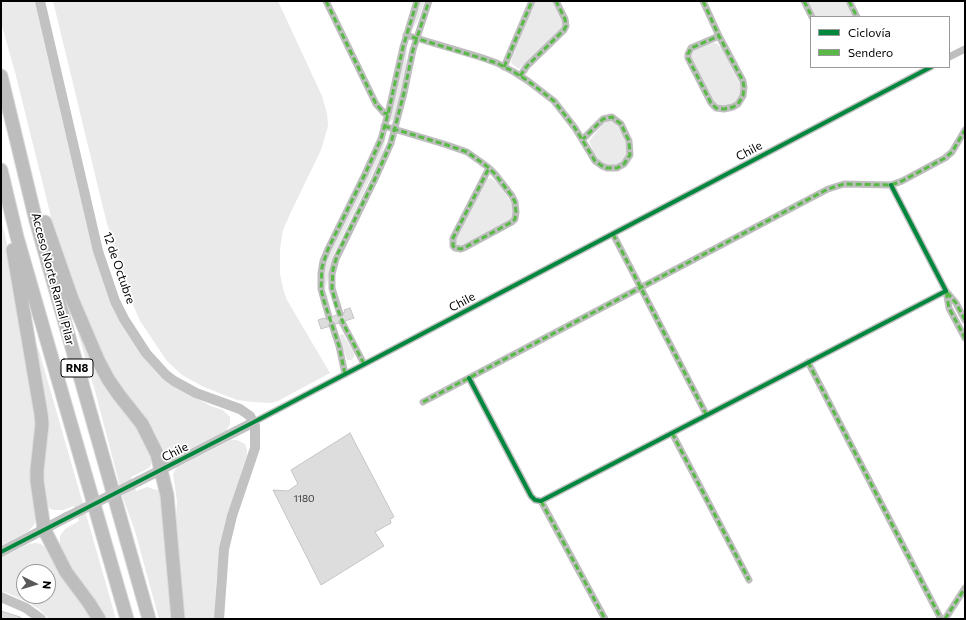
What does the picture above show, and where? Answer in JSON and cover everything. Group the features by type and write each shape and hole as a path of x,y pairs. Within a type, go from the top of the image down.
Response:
{"highway":[{"name":"Acceso Norte Ramal Pilar","path":"1,76 40,236 149,619"},
{"path":"10,116 60,268 84,328 108,379 142,424 157,454 167,495 178,619"},
{"name":"Acceso Norte Ramal Pilar","path":"1,170 17,237 127,619"},
{"path":"1,187 22,297 41,414 42,424 37,481 44,529 66,572 99,619"}],"street":[{"name":"12 de Octubre","path":"40,1 98,251 115,301 124,319 146,353 166,375 196,393 240,409 250,416 254,422"},
{"path":"326,1 376,104 384,113 388,114"},
{"path":"329,318 322,295 322,273 325,255 374,156 388,114 406,35 417,1"},
{"path":"340,314 333,295 332,274 336,259 384,161 395,130 416,38 429,1"},
{"path":"504,67 532,1"},
{"path":"520,76 527,66 564,30 566,26 565,19 556,1"},
{"path":"703,1 719,36 743,81 744,87 741,100 738,104 720,109 711,103 688,58 691,48 719,36"},
{"path":"804,1 812,16"},
{"path":"849,1 856,16"},
{"path":"406,35 480,57 504,67 520,76 554,101 576,128 596,161 602,166 607,168 621,166 630,155 629,141 621,124 612,117 603,119 583,139"},
{"path":"950,57 965,49"},
{"name":"Chile","path":"1,552 254,422 929,68"},
{"path":"384,126 458,148 473,156 489,168 512,196 516,207 515,219 508,225 464,248 455,248 453,246 453,238 489,168"},
{"path":"423,402 828,189 836,186 851,184 891,185 902,181 945,158 952,152 965,130"},
{"path":"891,185 946,291 956,303 965,320"},
{"path":"613,234 706,414"},
{"path":"946,291 949,308 965,338"},
{"path":"468,378 531,496 535,500 541,500 946,291"},
{"path":"322,295 333,295"},
{"path":"345,374 333,329 344,325 364,364"},
{"path":"808,362 941,619"},
{"path":"219,619 224,549 232,516 255,448 256,433 254,422"},
{"path":"672,433 750,580"},
{"path":"541,500 605,619"},
{"path":"945,619 965,588"},
{"path":"1,597 26,608 41,619"}],"shaded area":[{"path":"1,1 36,1 113,303 181,390 211,406 223,410 230,417 230,424 226,431 179,454 168,454 164,451 151,427 134,407 106,364 62,259 15,72 1,23"},
{"path":"53,1 278,1 322,96 327,113 328,126 321,150 283,230 280,249 280,274 287,300 330,373 278,401 271,403 253,402 237,400 204,387 182,375 167,361 140,321 121,271 106,220"},
{"path":"420,1 425,1 418,20 412,30"},
{"path":"535,1 553,1 562,20 563,26 561,30 519,69 512,64 511,61"},
{"path":"807,1 845,1 853,16 814,16"},
{"path":"716,43 721,47 741,86 740,97 732,105 719,106 713,102 691,58 694,50"},
{"path":"407,46 406,66 399,100 394,119 389,122 405,50"},
{"path":"610,120 616,124 627,146 627,153 618,165 609,165 600,162 589,141 604,123"},
{"path":"386,138 382,154 333,256 325,289 324,279 326,260 369,174 383,140"},
{"path":"491,178 498,184 511,202 514,209 513,216 462,245 458,245 456,243 456,239 484,183 487,179"},
{"path":"1,219 15,277 38,415 32,478 36,519 34,525 27,532 1,546"},
{"path":"69,302 152,455 151,465 149,468 131,477 136,491 147,487 161,492 174,619 159,619 135,531 123,498 95,391"},
{"path":"343,334 354,353 354,357 351,360 347,360 344,351 340,335"},
{"path":"34,341 40,354 116,619 102,619 73,575 60,545 60,536 65,529 79,521 74,506 63,510 53,510 49,508 44,495"},
{"path":"231,440 237,440 245,444 247,455 224,527 216,582 215,619 182,619 175,535 177,501 173,474 178,467"},
{"path":"36,543 41,544 48,550 56,564 16,564 16,597 1,591 1,558 28,544"},
{"path":"56,565 63,578 93,619 49,619 39,609 30,604 56,604"}],"building":[{"path":"350,308 354,318 321,329 318,320 340,314 345,312 344,310"},
{"path":"350,433 394,517 390,519 391,523 375,532 384,546 321,585 273,490 288,491 298,484 291,470"},
{"path":"1,611 20,617 22,619 1,619"}],"marked path":[{"path":"326,1 376,104 384,113 388,114"},
{"path":"345,374 339,346 321,289 322,267 328,249 381,139 403,47 417,1"},
{"path":"364,364 344,325 336,305 332,288 333,269 338,253 375,179 391,143 413,50 429,1"},
{"path":"504,67 532,1"},
{"path":"520,76 527,66 564,30 566,26 565,19 556,1"},
{"path":"703,1 719,36 743,81 743,96 738,104 724,109 716,108 711,103 688,58 691,48 719,36"},
{"path":"804,1 812,16"},
{"path":"849,1 856,16"},
{"path":"412,37 497,63 528,81 554,101 575,128 595,161 602,166 607,168 617,168 624,164 630,155 629,141 621,124 612,117 603,119 583,139"},
{"path":"384,126 467,152 489,168 512,196 515,202 516,212 515,219 512,222 464,248 455,248 453,246 453,238 489,168"},
{"path":"423,402 828,189 844,184 891,185 902,181 945,158 952,152 965,130"},
{"path":"613,234 706,414"},
{"path":"965,320 956,303 946,291 949,308 965,338"},
{"path":"808,362 941,619"},
{"path":"672,433 749,580"},
{"path":"541,501 605,619"},
{"path":"945,619 965,588"}],"cycle path":[{"path":"1,552 254,422 929,68"},
{"path":"469,378 531,496 535,500 541,501 946,291 891,185"}]}
